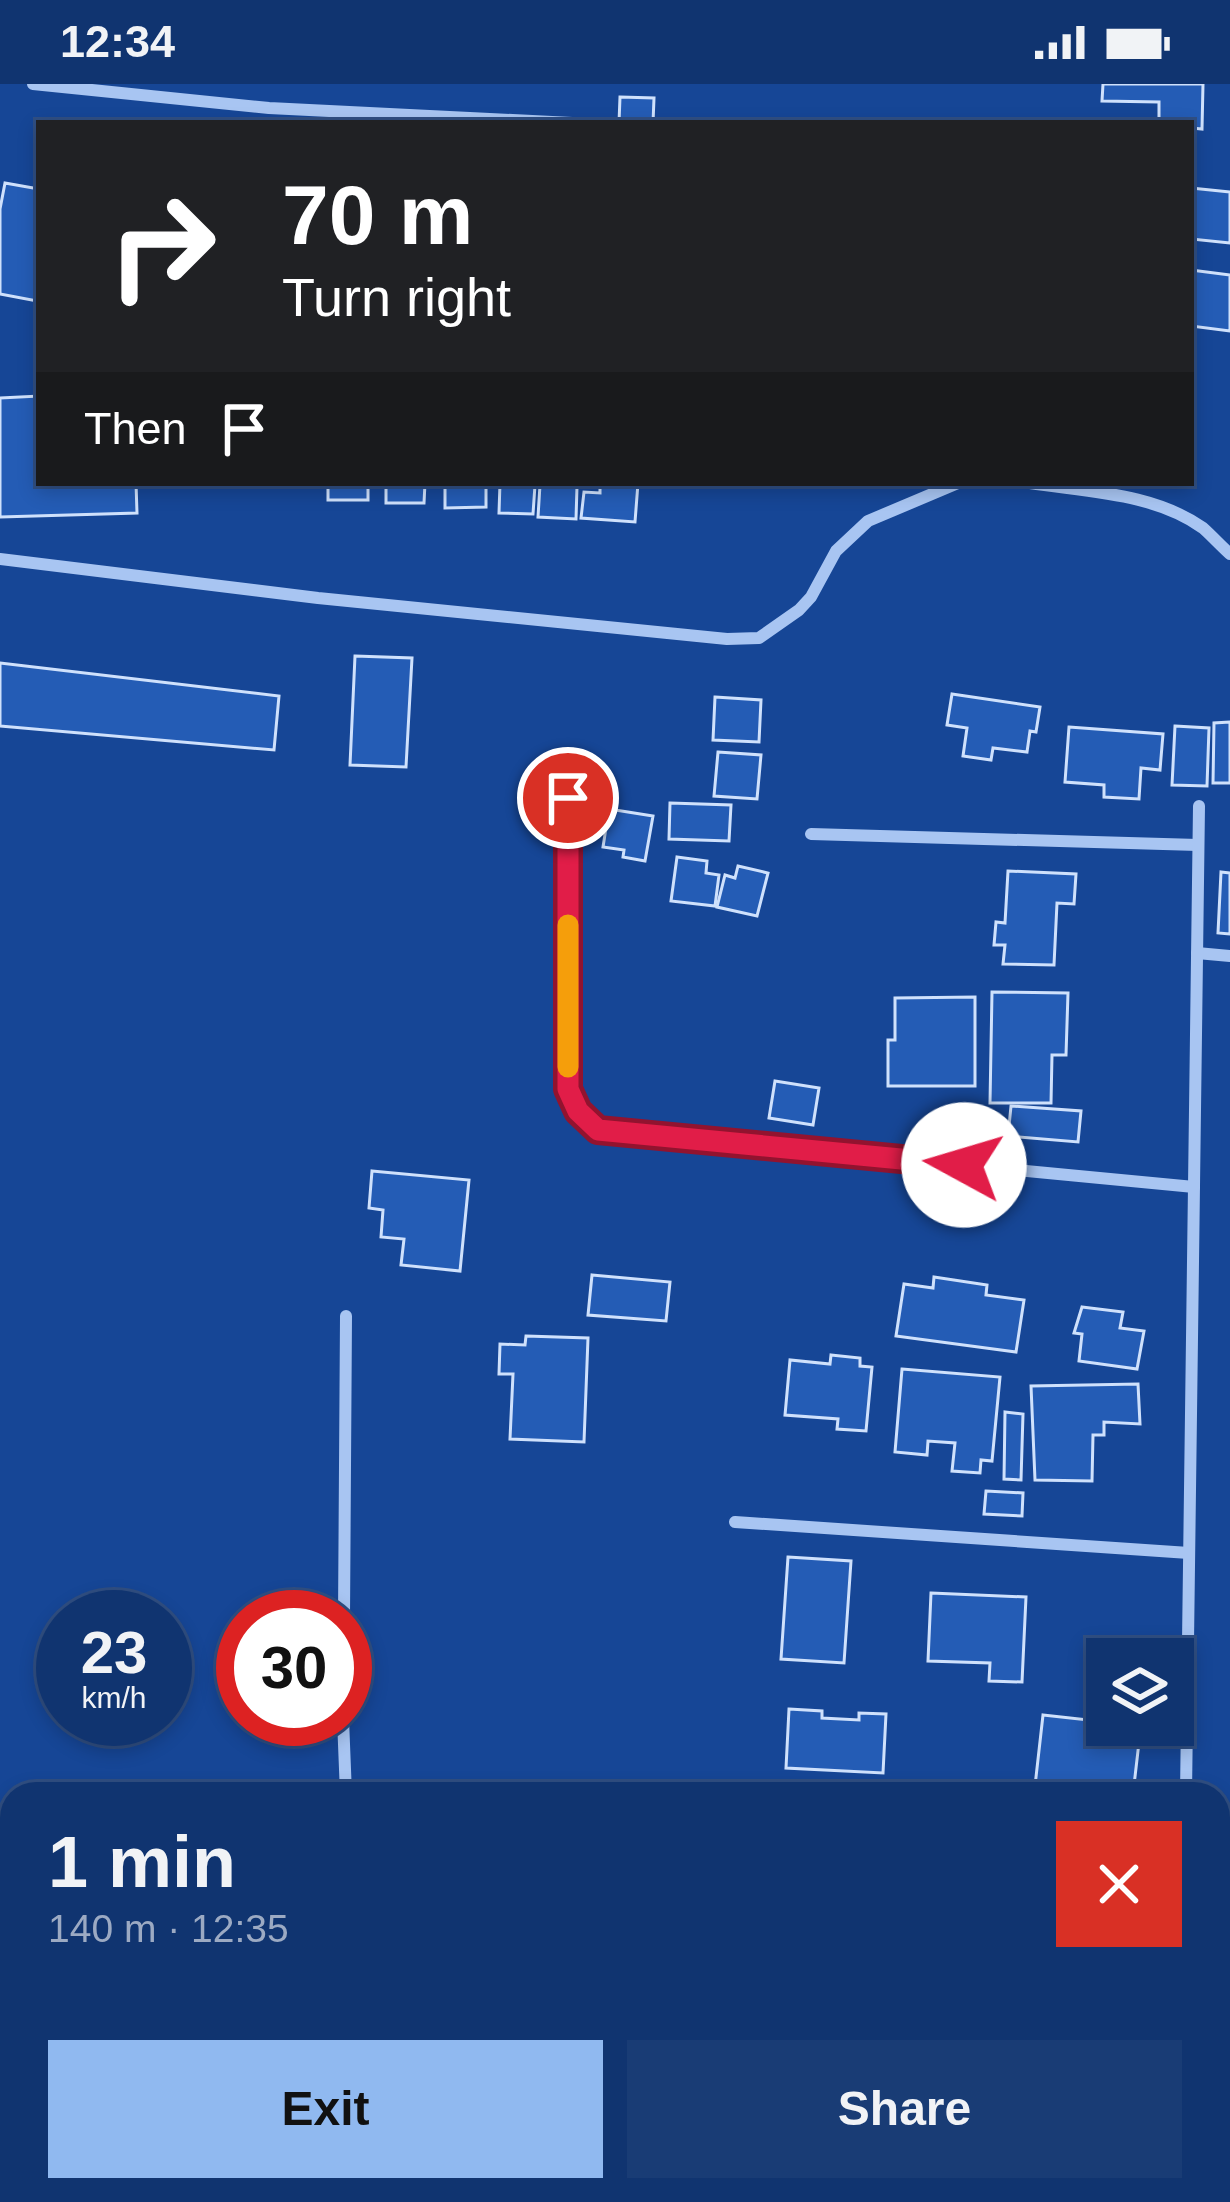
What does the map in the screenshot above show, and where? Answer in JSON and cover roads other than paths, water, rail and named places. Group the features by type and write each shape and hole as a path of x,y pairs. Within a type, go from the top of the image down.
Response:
{"street":[{"path":"33,84 269,116 442,120"},
{"path":"0,559 318,598 727,639 759,638 799,610 836,551 868,521 951,486"},
{"path":"1052,486 1126,496 1169,509 1203,528 1230,554"},
{"path":"568,798 568,1089 578,1111 598,1130 1194,1187"},
{"path":"1186,1782 1199,806"},
{"path":"811,834 1198,845"},
{"path":"1197,953 1230,956"},
{"path":"344,1590 346,1316"},
{"path":"735,1522 1189,1553"},
{"path":"344,1746 346,1782"}]}
